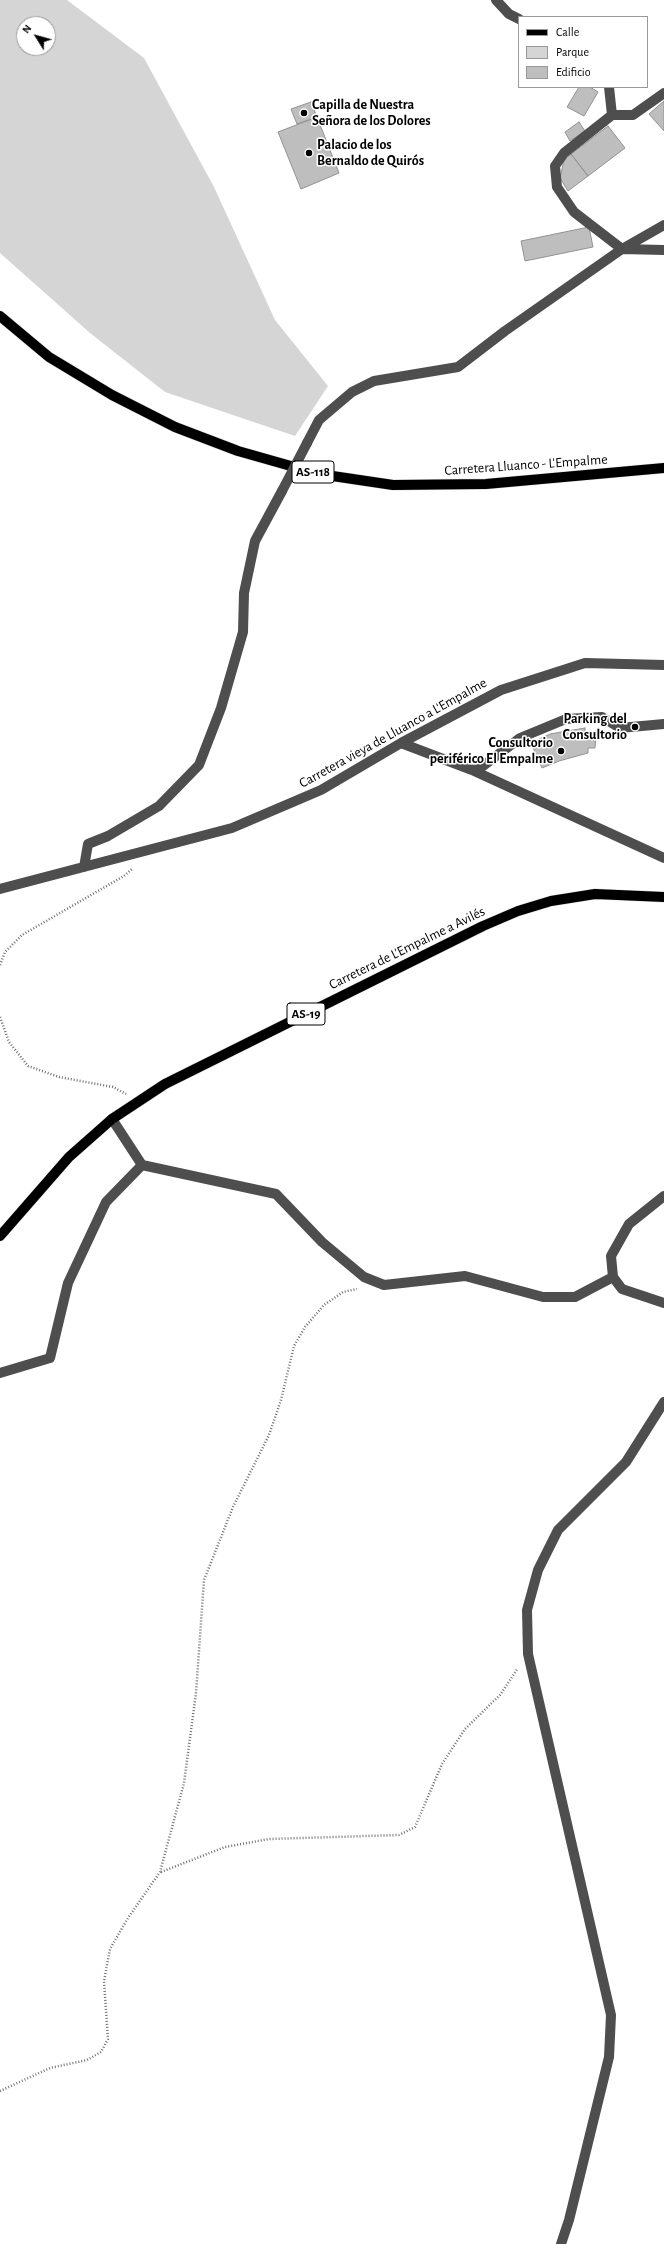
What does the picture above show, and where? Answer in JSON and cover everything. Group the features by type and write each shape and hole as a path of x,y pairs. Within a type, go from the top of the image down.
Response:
{"main road":[{"name":"Carretera Lluanco - L'Empalme","path":"0,316 49,357 112,395 175,427 238,451 319,474 393,485 486,484 664,468"},
{"name":"Carretera de L'Empalme a Avilés","path":"0,1236 69,1157 112,1119 165,1084 483,926 518,911 551,901 595,894 664,897"}],"street":[{"path":"496,0 509,14 518,18"},
{"path":"609,88 612,115"},
{"path":"664,93 633,115 612,115 564,153 555,166 557,187 574,212 622,249 664,250"},
{"path":"84,867 88,844 108,836 159,806 199,765 221,708 243,632 244,593 255,541 320,420 352,392 374,380 458,367 505,331 622,249 664,225"},
{"name":"Carretera vieya de Lluanco a L'Empalme","path":"0,889 232,828 321,790 401,743 501,690 585,663 664,665"},
{"path":"472,770 479,769 520,738 566,719 602,717 620,728 664,724"},
{"path":"401,743 472,770 664,858"},
{"path":"112,1119 142,1165 276,1194 328,1247 364,1277 384,1284 465,1276 543,1298 575,1297 613,1277"},
{"path":"0,1373 50,1358 68,1283 106,1202 142,1165"},
{"path":"664,1196 629,1224 611,1256 613,1277 622,1289 664,1303"},
{"path":"561,2244 569,2220 609,2057 611,2015 528,1654 527,1610 538,1570 558,1530 626,1462 664,1402"}],"path":[{"path":"0,965 5,952 22,935 124,876 135,867"},
{"path":"0,1017 9,1042 28,1066 59,1077 112,1087 139,1101"},
{"path":"0,2091 50,2068 87,2060 101,2052 108,2039 104,1981 110,1949 128,1918 160,1872 184,1783 196,1693 204,1580 233,1507 268,1435 281,1400 294,1346 305,1326 324,1305 343,1292 384,1284"},
{"path":"160,1872 225,1848 270,1839 399,1835 415,1827 442,1764 465,1729 500,1695 528,1654"}],"green space":[{"path":"0,0 67,0 144,58 214,187 275,320 328,386 295,436 165,392 90,333 0,253"}],"building":[{"path":"578,88 592,88 598,92 584,116 567,107"},
{"path":"664,101 664,131 649,114"},
{"name":"Capilla de Nuestra Señora de los Dolores","path":"311,102 317,117 297,124 291,109"},
{"name":"Palacio de los Bernaldo de Quirós","path":"317,117 339,173 301,189 278,132"},
{"path":"579,122 585,131 570,141 565,132"},
{"path":"608,126 625,148 588,176 571,154"},
{"path":"571,154 588,176 568,191 560,178 564,160"},
{"path":"589,227 593,247 525,261 521,241"},
{"name":"Consultorio periférico El Empalme","path":"585,728 585,737 596,737 595,748 588,748 588,753 559,761 542,768 531,743 550,734"}],"place":[{"name":"Capilla de Nuestra Señora de los Dolores","path":"304,113"},
{"name":"Palacio de los Bernaldo de Quirós","path":"309,153"},
{"name":"Parking del Consultorio","path":"635,727"},
{"name":"Consultorio periférico El Empalme","path":"561,751"}]}
